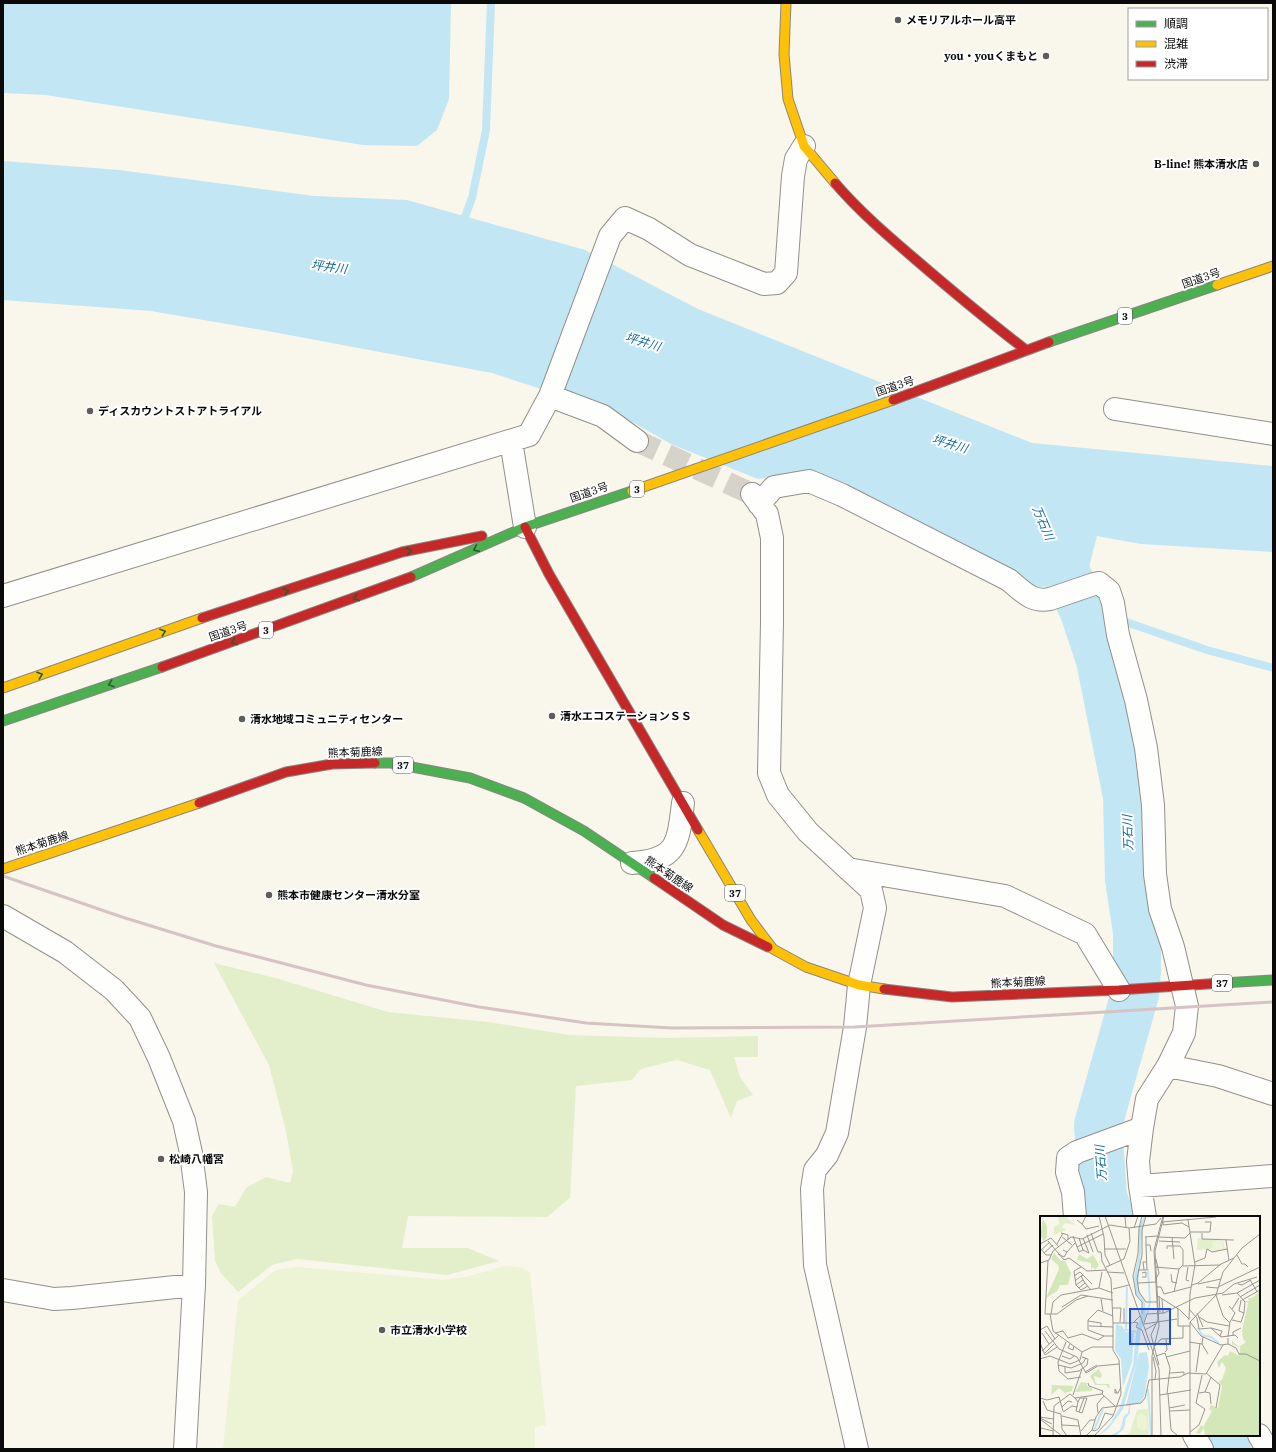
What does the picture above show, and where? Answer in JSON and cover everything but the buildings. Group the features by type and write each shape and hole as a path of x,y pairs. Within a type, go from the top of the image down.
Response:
{"main road":[{"path":"786,3 784,54 788,99 804,146 847,197 890,238 968,305 1026,350"},
{"name":"国道3号","path":"3,722 232,643 405,580 524,527 749,451 978,370 1026,350 1273,266"},
{"name":"国道3号","path":"3,688 215,614 402,552 524,527"},
{"name":"熊本菊鹿線","path":"524,527 553,580 751,920 773,949"},
{"name":"熊本菊鹿線","path":"3,869 286,772 332,764 391,763 470,778 524,798 584,831 723,925 806,967 859,985 904,993 952,997 1119,990 1273,980"}],"street":[{"path":"3,596 529,435 553,386 610,236 625,218 649,229 690,255 764,284 777,283 786,273 793,176 796,159 804,146"},
{"path":"553,386 603,416 637,441"},
{"path":"1115,409 1273,434"},
{"path":"511,441 524,527"},
{"path":"857,1449 815,1265 812,1189 815,1170 827,1154 837,1133 855,1026 859,985 875,908 871,890 808,832 778,795 769,773 772,538 767,514 755,499 774,487 809,481 842,495 1009,580 1031,598 1043,600 1050,599 1098,583 1109,591 1113,603 1118,635 1136,700 1147,756 1153,805 1155,874 1160,908 1177,986 1187,1006 1184,1033 1168,1066 1148,1099 1135,1130 1140,1186 1145,1216"},
{"path":"632,863 651,862 666,855 673,848 678,837 683,803"},
{"path":"848,869 1005,896 1085,934 1119,990"},
{"path":"3,916 65,952 114,990 140,1018 159,1058 184,1121 191,1153 196,1192 194,1285 185,1449"},
{"path":"1168,1066 1218,1076 1273,1094"},
{"path":"1076,1216 1073,1192 1067,1172 1068,1158 1077,1152 1135,1130"},
{"path":"1140,1186 1273,1176"},
{"path":"3,1290 54,1299 194,1285"},
{"path":"1195,1436 1202,1449"},
{"path":"1260,1436 1267,1449"}],"green space":[{"path":"214,963 279,979 388,1012 488,1022 570,1035 666,1038 758,1036 758,1057 734,1057 740,1077 753,1095 737,1101 731,1118 710,1070 677,1060 641,1069 632,1080 576,1086 570,1198 547,1217 408,1216 402,1248 468,1248 499,1261 447,1275 297,1259 272,1265 238,1292 221,1273 215,1261 212,1216 219,1204 235,1207 246,1188 266,1177 290,1183 293,1171 286,1131 269,1065"},
{"name":"市立清水小学校","path":"505,1266 518,1267 530,1272 546,1425 535,1427 535,1449 223,1449 238,1300 276,1270 297,1267 444,1280 466,1277"}],"water":[{"path":"3,3 451,3 449,99 437,130 417,146 363,145 46,95 3,93"},
{"name":"坪井川","path":"3,161 119,170 314,196 407,200 585,250 698,309 1032,443 1273,466 1273,552 1141,544 1097,536 1086,579 1036,588 808,471 758,479 671,444 618,414 492,373 151,311 3,300"}],"waterway":[{"path":"462,225 472,198 486,130 491,3"},
{"name":"万石川","path":"1052,541 1084,612 1100,660 1127,796 1129,879 1137,932 1137,971 1135,994 1098,1125 1103,1197 1110,1216"},
{"path":"1084,612 1097,612 1207,650 1273,668"},
{"name":"万石川","path":"1220,1436 1227,1449"}],"tunnel":[{"path":"637,441 752,494"}],"railway":[{"path":"3,876 122,917 216,946 366,985 479,1007 586,1023 671,1028 855,1027 1273,1002"}],"traffic: fast":[{"path":"1049,342 1217,285"},
{"path":"411,577 525,527 632,491"},
{"path":"3,721 162,667"},
{"path":"375,763 391,763 470,778 524,798 584,831 654,878"},
{"path":"1222,983 1273,980"}],"traffic: slow":[{"path":"786,3 784,54 788,99 804,146 835,183"},
{"path":"1217,285 1273,266"},
{"path":"632,491 893,400"},
{"path":"3,688 202,618"},
{"path":"3,869 199,803"},
{"path":"698,830 751,920 773,949 806,967 859,985 884,989"}],"traffic: jam":[{"path":"835,183 863,213 894,241 1026,350"},
{"path":"893,400 1049,342"},
{"path":"525,527 549,574 698,830"},
{"path":"202,618 402,552 482,536"},
{"path":"162,667 411,577"},
{"path":"199,803 286,772 332,764 375,763"},
{"path":"654,878 723,925 768,947"},
{"path":"884,989 952,997 1119,990 1222,983"}],"place":[{"name":"メモリアルホール高平","path":"898,20"},
{"name":"you・youくまもと","path":"1046,56"},
{"name":"B-line! 熊本清水店","path":"1256,164"},
{"name":"ディスカウントストアトライアル","path":"90,411"},
{"name":"清水エコステーションＳＳ","path":"552,716"},
{"name":"清水地域コミュニティセンター","path":"242,719"},
{"name":"熊本市健康センター清水分室","path":"269,895"},
{"name":"松崎八幡宮","path":"161,1159"},
{"name":"市立清水小学校","path":"382,1330"}]}
